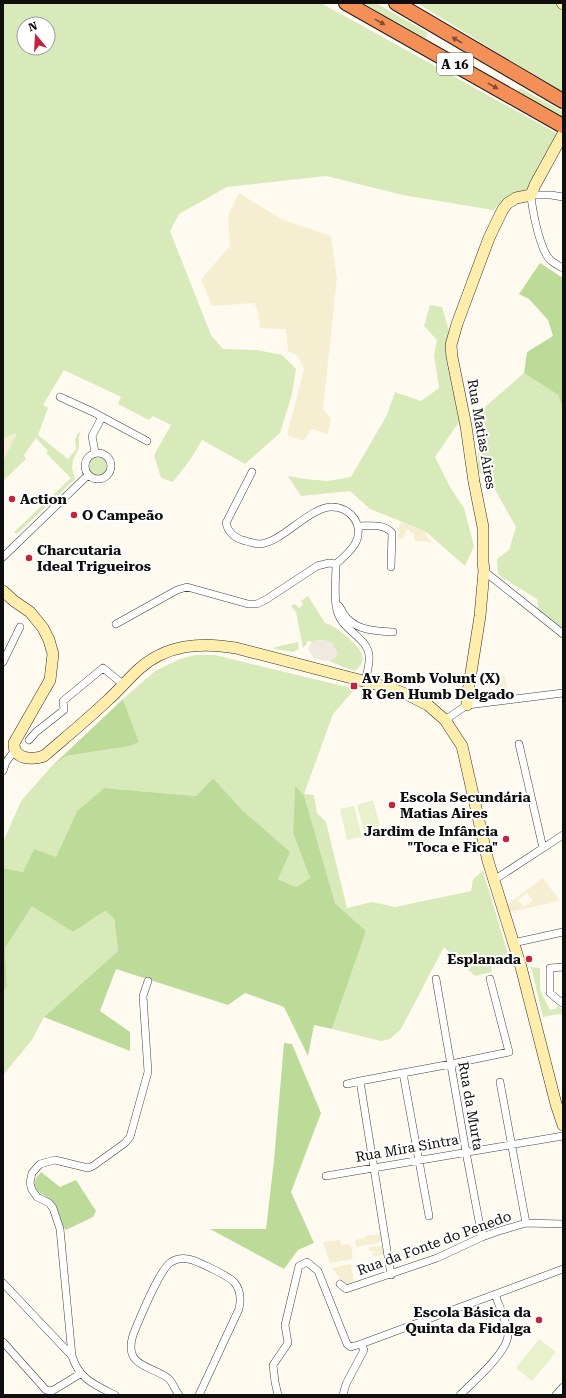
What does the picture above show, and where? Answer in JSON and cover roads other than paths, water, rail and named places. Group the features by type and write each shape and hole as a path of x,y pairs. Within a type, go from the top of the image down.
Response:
{"highway":[{"name":"A 16","path":"347,3 563,126"},
{"name":"A 16","path":"396,3 563,101"},
{"path":"408,3 420,10 428,23"}],"street":[{"path":"563,134 535,185 531,196 532,208 546,255 563,268"},
{"path":"531,196 551,195 563,197"},
{"name":"Rua Matias Aires","path":"467,705 480,616 484,572 483,528 451,345 457,324 489,238 503,209 508,203 516,198 531,196"},
{"path":"60,397 147,441"},
{"path":"95,452 92,436 102,417"},
{"path":"95,452 100,452 109,458 112,467 107,476 102,479 97,479 88,475 85,464 88,456 95,452"},
{"path":"252,472 226,524 228,530 235,538 258,544 269,542 318,511 330,507 341,508 351,513 358,526 358,536 356,543 349,552 336,564 336,601 338,614 343,622 348,629 364,643 367,649 369,656 365,681"},
{"path":"3,557 88,475"},
{"path":"358,526 383,526 389,529 392,533 391,568"},
{"path":"116,624 177,590 187,587 248,604 257,604 318,566 329,563 336,564"},
{"path":"484,572 563,634"},
{"path":"5,596 30,612 43,628 49,640 53,654 50,680 14,743 15,750 19,755 30,759 44,756 82,724 139,669 157,657 186,646 200,644 236,648 390,688 428,705 445,720 462,746 494,880 527,990 556,1104 561,1115 563,1125"},
{"path":"336,601 347,619 358,627 393,632"},
{"path":"3,662 20,626"},
{"path":"29,740 36,732 64,710 63,701 103,668 124,685"},
{"path":"445,720 467,705 563,695"},
{"path":"519,744 543,848"},
{"path":"3,771 6,762 15,750"},
{"path":"494,880 563,835"},
{"path":"513,943 563,932"},
{"path":"562,1003 550,993 550,968 563,966"},
{"path":"347,1084 509,1052 490,978"},
{"name":"Rua da Murta","path":"436,979 482,1237"},
{"path":"115,1395 93,1384 80,1374 75,1365 72,1356 60,1229 49,1203 37,1196 32,1190 30,1182 32,1173 40,1164 55,1160 88,1168 125,1143 130,1137 148,1072 143,996 148,981"},
{"path":"403,1072 429,1216"},
{"path":"360,1081 391,1275"},
{"path":"500,1082 526,1223"},
{"name":"Rua Mira Sintra","path":"326,1176 419,1159 563,1136"},
{"name":"Rua da Fonte do Penedo","path":"340,1284 346,1289 391,1275 437,1258 482,1237 526,1223 563,1224"},
{"path":"179,1395 173,1387 171,1380 138,1364 131,1351 131,1339 165,1267 176,1260 188,1259 193,1260 231,1279 237,1286 240,1297 239,1309 197,1394"},
{"path":"278,1395 273,1365 288,1343 285,1325 298,1266 307,1262 318,1271 347,1344 351,1347 563,1269"},
{"path":"3,1283 72,1356"},
{"path":"460,1395 498,1357 506,1345 509,1334 495,1294"},
{"path":"3,1342 46,1390 52,1391 80,1374"},
{"path":"343,1395 346,1384 364,1350 362,1344"},
{"path":"172,1395 173,1387"},
{"path":"556,1395 563,1387"}],"place":[{"name":"Action","path":"12,499"},
{"name":"O Campeão","path":"74,515"},
{"name":"Charcutaria Ideal Trigueiros","path":"29,558"},
{"name":"Av Bomb Volunt (X) R Gen Humb Delgado","path":"354,686"},
{"name":"Escola Secundária Matias Aires","path":"392,805"},
{"name":"Jardim de Infância \"Toca e Fica\"","path":"506,839"},
{"name":"Esplanada","path":"529,959"},
{"name":"Escola Básica da Quinta da Fidalga","path":"539,1320"}]}
